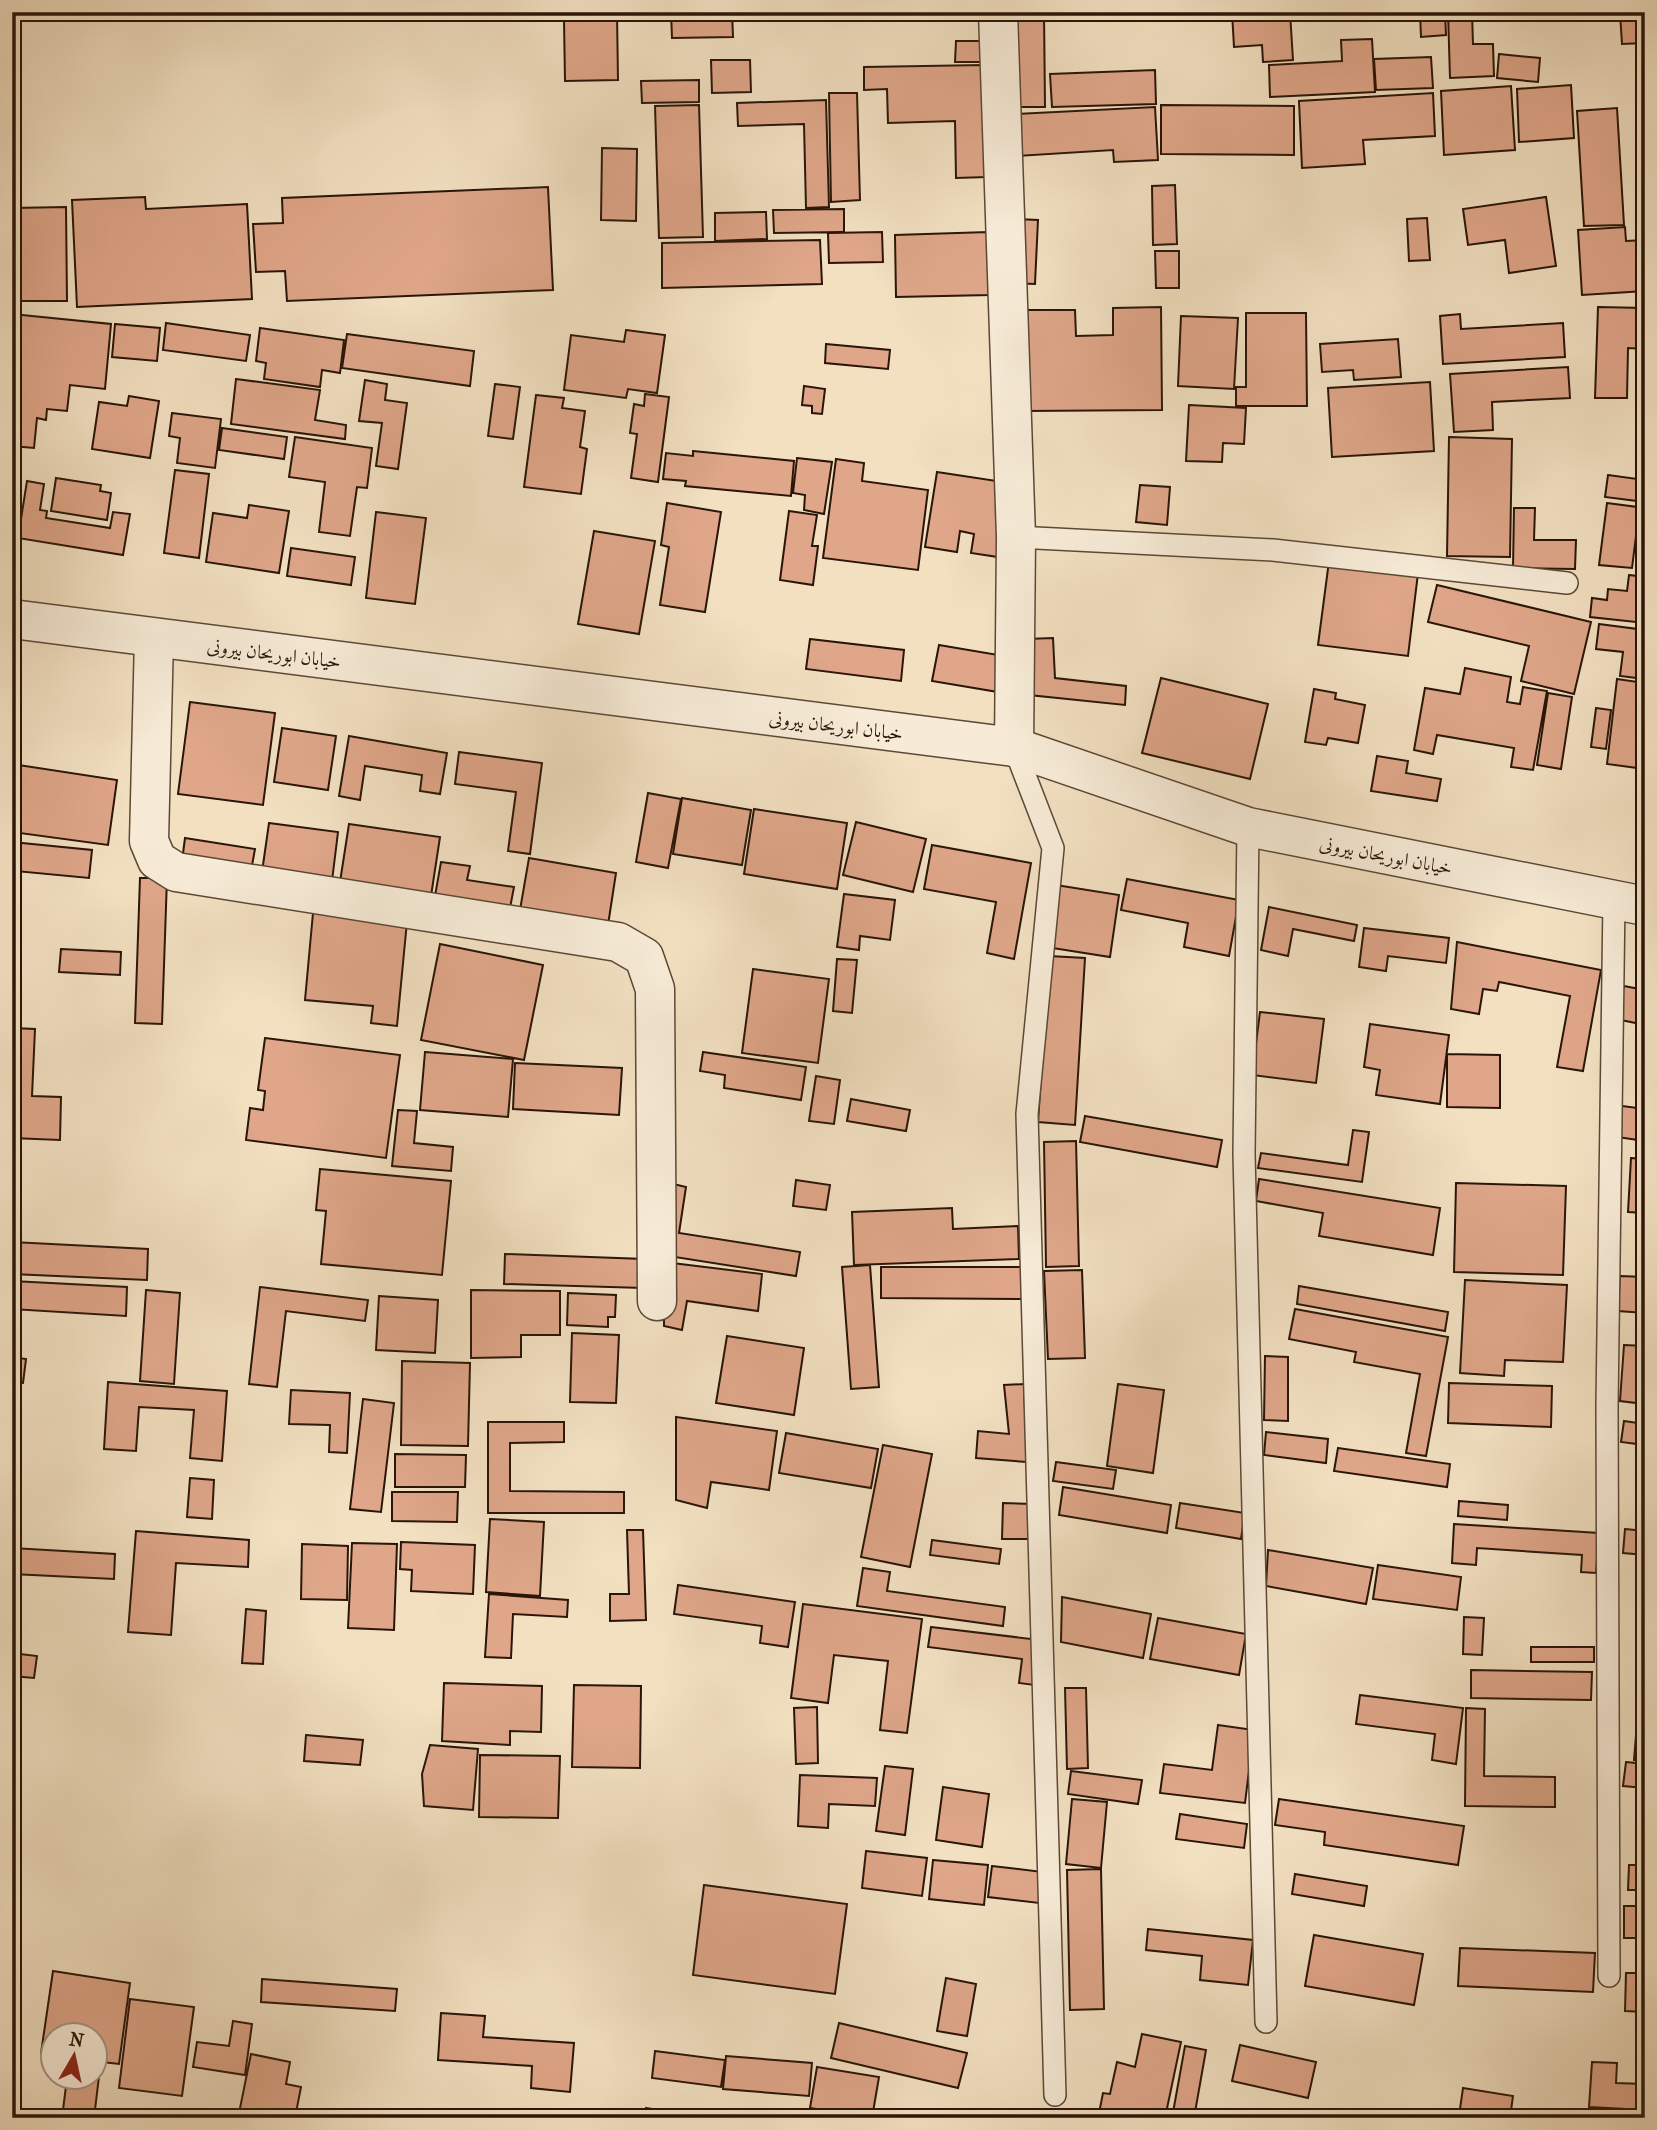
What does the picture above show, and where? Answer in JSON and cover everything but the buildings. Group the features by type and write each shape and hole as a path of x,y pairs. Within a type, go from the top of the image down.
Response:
{"street":[{"path":"998,12 1016,537 1014,747"},
{"name":"خیابان ابوریحان بیرونی","path":"12,619 1014,747 1248,827 1629,903"},
{"path":"155,638 149,841 157,860 176,872 618,942 644,957 654,989 657,1301"}],"lane":[{"path":"1016,537 1273,550 1567,583"},
{"path":"1014,747 1053,848 1027,1114 1055,2095"},
{"path":"1248,827 1244,1154 1266,2022"},
{"path":"1609,1976 1607,1405 1629,903"}]}
